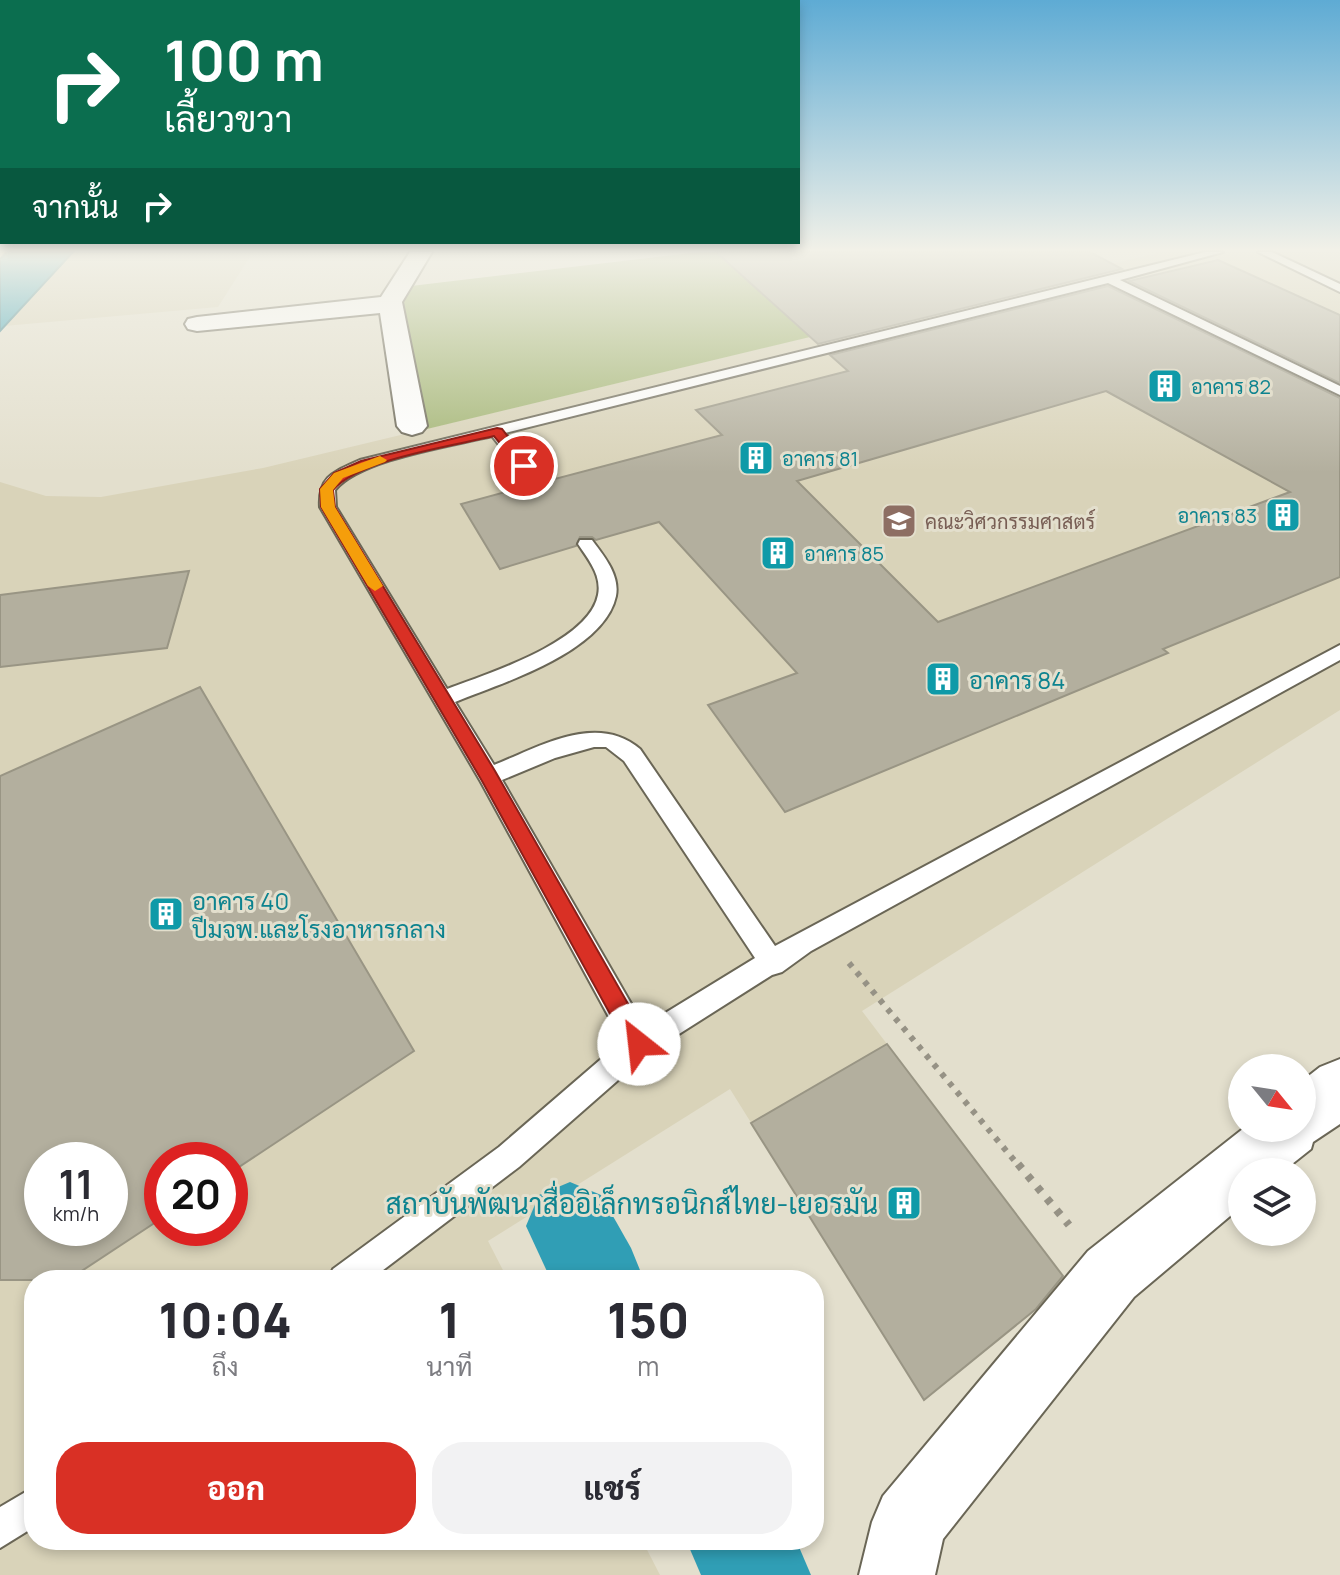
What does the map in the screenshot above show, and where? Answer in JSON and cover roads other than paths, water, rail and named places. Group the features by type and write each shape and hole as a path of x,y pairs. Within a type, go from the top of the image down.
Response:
{"street":[{"path":"394,326 412,426"},
{"path":"1316,1107 1340,1087"},
{"path":"897,1575 909,1522 1111,1274 1273,1142"}],"lane":[{"path":"639,1044 489,776 328,507 327,489 338,476 365,463 928,326"},
{"path":"1205,326 1340,391"},
{"path":"497,432 538,483"},
{"path":"443,699 553,653 578,637 596,618 607,596 605,571 586,544"},
{"path":"357,1270 509,1157 639,1044 823,932 1340,652"},
{"path":"489,776 585,741 605,739 618,743 632,755 773,964"},
{"path":"0,1529 24,1512"}],"waterway":[{"path":"570,1226 594,1270"},
{"path":"744,1550 757,1575"}],"place":[{"name":"อาคาร 82","path":"1165,386"},
{"name":"อาคาร 81","path":"756,458"},
{"name":"อาคาร 83","path":"1283,515"},
{"name":"คณะวิศวกรรมศาสตร์","path":"899,521"},
{"name":"อาคาร 85","path":"778,553"},
{"name":"อาคาร 84","path":"943,679"},
{"name":"อาคาร 40 ปีมจพ.และโรงอาหารกลาง","path":"166,914"},
{"name":"สถาบันพัฒนาสื่ออิเล็กทรอนิกส์ไทย-เยอรมัน","path":"904,1203"}]}
